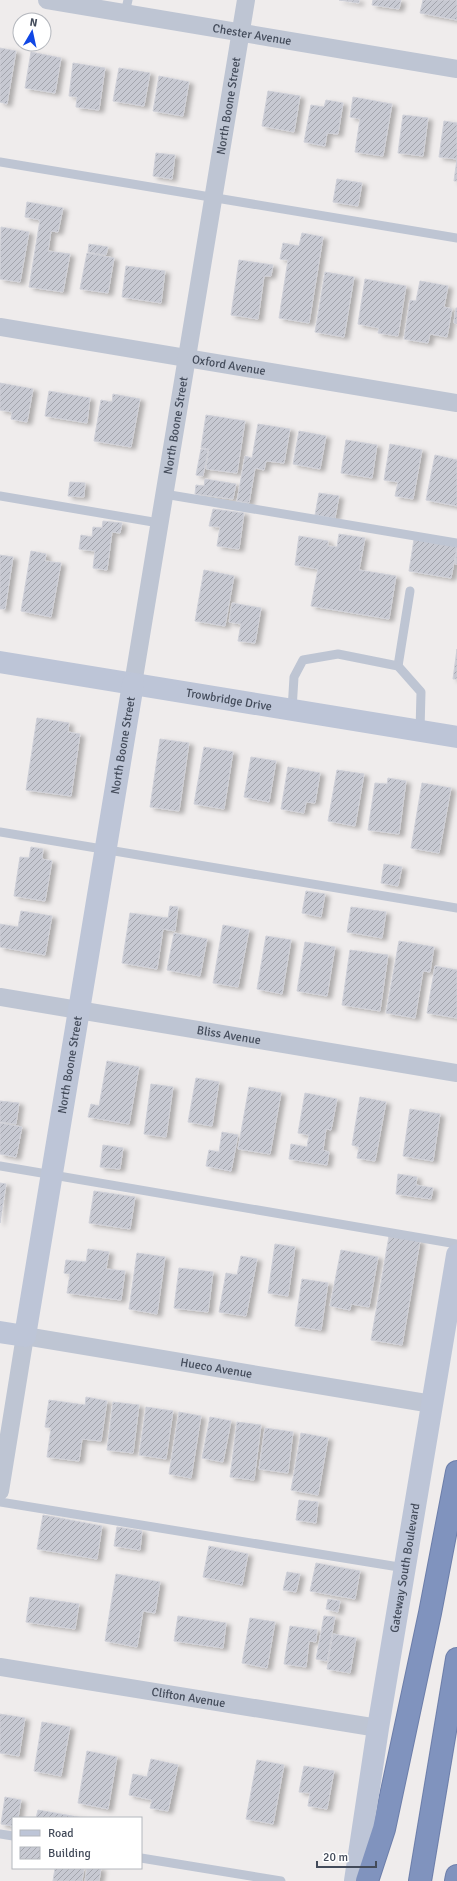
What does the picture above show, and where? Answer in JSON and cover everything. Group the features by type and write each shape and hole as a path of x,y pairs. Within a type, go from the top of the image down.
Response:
{"highway":[{"path":"367,1881 386,1821 430,1613 457,1472"},
{"path":"420,1881 457,1659"},
{"path":"456,1881 457,1876"}],"main road":[{"name":"Trowbridge Drive","path":"0,662 457,737"},
{"name":"North Boone Street","path":"25,1336 132,684"},
{"name":"Gateway South Boulevard","path":"355,1881 378,1728 457,1255"},
{"name":"Hueco Avenue","path":"0,1332 25,1336"}],"street":[{"name":"Chester Avenue","path":"47,0 126,6 241,32 457,69"},
{"name":"North Boone Street","path":"132,684 246,0"},
{"name":"Oxford Avenue","path":"0,327 457,403"},
{"name":"Bliss Avenue","path":"0,997 457,1073"},
{"name":"North Boone Street","path":"0,1491 25,1336"},
{"name":"Hueco Avenue","path":"25,1336 432,1404"},
{"name":"Clifton Avenue","path":"0,1667 378,1728"}],"lane":[{"path":"0,162 457,238"},
{"path":"164,494 457,543"},
{"path":"0,496 159,523"},
{"path":"398,666 410,592"},
{"path":"292,710 294,677 302,660 338,654 398,666 421,692 420,731"},
{"path":"0,832 457,908"},
{"path":"0,1166 457,1244"},
{"path":"0,1502 405,1568"},
{"path":"0,1834 12,1836"},
{"path":"142,1858 281,1881"}],"building":[{"path":"339,0 359,0 359,3"},
{"path":"373,0 401,0 399,9 372,5"},
{"path":"423,0 457,0 457,20 420,13"},
{"path":"0,48 16,52 7,104 0,102"},
{"path":"31,52 61,58 55,93 25,88"},
{"path":"73,63 105,68 99,110 76,107 77,97 69,96"},
{"path":"119,68 150,73 144,106 113,101"},
{"path":"159,76 189,82 183,116 153,111"},
{"path":"268,91 300,96 294,132 262,126"},
{"path":"353,97 392,104 383,156 355,152 360,119 350,117"},
{"path":"326,100 343,103 338,134 327,133 325,146 304,142 311,105 324,107"},
{"path":"403,115 428,118 423,156 398,153"},
{"path":"444,121 457,123 457,159 439,157"},
{"path":"156,153 175,155 172,179 153,176"},
{"path":"457,159 457,181 454,181"},
{"path":"337,179 362,183 358,206 333,202"},
{"path":"27,202 63,208 58,232 51,231 48,251 70,254 63,292 29,287 40,220 25,217"},
{"path":"1,227 29,232 20,282 0,279"},
{"path":"302,233 323,237 309,323 279,318 288,260 280,259 283,243 299,246"},
{"path":"89,244 108,247 106,255 88,252"},
{"path":"87,253 114,258 108,293 80,289"},
{"path":"239,260 273,265 271,276 264,276 258,319 231,315"},
{"path":"126,266 165,271 161,303 122,297"},
{"path":"325,272 354,277 344,337 315,332"},
{"path":"365,279 406,286 398,336 378,333 379,328 358,324"},
{"path":"420,281 448,286 444,307 452,309 447,337 430,334 428,343 404,339 410,300 416,301"},
{"path":"457,308 457,324 454,323"},
{"path":"0,383 33,389 27,422 11,419 12,412 0,410"},
{"path":"49,391 90,398 87,423 45,416"},
{"path":"113,394 140,399 131,447 94,441 101,400 112,402"},
{"path":"206,415 245,421 237,473 206,469 209,449 201,448"},
{"path":"258,424 290,429 284,463 266,461 264,470 255,468 249,503 237,501 245,456 252,458"},
{"path":"299,431 326,436 320,469 293,464"},
{"path":"346,440 377,445 372,478 341,473"},
{"path":"390,444 422,450 413,499 395,496 398,482 384,480"},
{"path":"201,449 208,450 203,476 196,475"},
{"path":"435,455 457,460 457,506 426,500"},
{"path":"205,479 236,484 233,499 195,494 196,485 204,486"},
{"path":"70,482 85,483 84,497 68,496"},
{"path":"319,493 339,496 335,518 315,515"},
{"path":"213,509 244,513 239,549 217,546 220,527 209,526"},
{"path":"103,521 122,523 120,533 112,532 107,570 93,568 95,551 79,549 81,535 92,537 93,527 102,528"},
{"path":"339,534 365,538 359,570 396,576 389,619 311,606 318,569 295,565 299,536 328,541 328,546 337,547"},
{"path":"414,539 457,547 451,578 409,571"},
{"path":"457,548 457,564 455,564"},
{"path":"31,551 46,554 45,561 61,563 51,617 21,611"},
{"path":"0,555 13,557 5,609 0,609"},
{"path":"204,570 234,576 225,626 195,621"},
{"path":"232,603 261,608 255,643 238,641 241,624 229,622"},
{"path":"457,649 457,679 453,679"},
{"path":"37,718 69,723 68,732 80,734 71,796 26,790"},
{"path":"160,739 189,743 179,811 150,807"},
{"path":"204,747 233,752 224,809 194,804"},
{"path":"251,757 276,761 269,802 244,797"},
{"path":"288,767 320,773 315,803 306,802 304,813 281,809"},
{"path":"337,770 364,774 355,826 328,821"},
{"path":"388,778 406,781 399,834 368,830 375,783 387,784"},
{"path":"422,783 451,788 439,853 411,848"},
{"path":"31,847 43,849 42,859 52,861 45,901 14,896 20,857 29,858"},
{"path":"384,864 402,867 398,886 381,883"},
{"path":"306,891 325,894 321,917 302,913"},
{"path":"170,906 178,907 175,931 163,929 157,969 122,963 130,913 168,918"},
{"path":"351,907 386,912 382,938 347,932"},
{"path":"21,911 52,916 45,955 0,947 0,924 18,927"},
{"path":"223,925 249,930 238,987 213,983"},
{"path":"174,933 207,939 200,976 167,970"},
{"path":"266,936 291,940 282,994 257,989"},
{"path":"399,941 434,947 430,972 423,971 415,1018 386,1013"},
{"path":"305,942 335,947 327,996 297,991"},
{"path":"350,950 388,955 380,1011 342,1005"},
{"path":"435,966 457,970 457,1018 427,1013"},
{"path":"107,1061 139,1067 129,1124 88,1117 91,1104 99,1106"},
{"path":"196,1078 219,1082 212,1126 188,1122"},
{"path":"151,1084 173,1087 166,1137 144,1134"},
{"path":"249,1087 281,1093 270,1154 238,1149"},
{"path":"305,1093 337,1099 331,1130 326,1129 323,1150 329,1152 327,1165 289,1159 291,1144 307,1147 309,1135 298,1133"},
{"path":"360,1097 386,1102 375,1161 357,1158 359,1147 352,1145"},
{"path":"0,1101 19,1103 16,1124 0,1122"},
{"path":"410,1109 440,1114 433,1161 403,1156"},
{"path":"0,1123 22,1127 16,1157 0,1154"},
{"path":"222,1132 238,1135 231,1171 206,1166 209,1150 219,1152"},
{"path":"103,1145 123,1148 120,1169 100,1167"},
{"path":"398,1174 417,1177 416,1185 433,1188 431,1199 396,1194"},
{"path":"0,1183 6,1184 0,1223"},
{"path":"94,1191 135,1197 130,1229 89,1223"},
{"path":"389,1236 420,1241 402,1345 371,1340"},
{"path":"275,1244 295,1247 288,1296 268,1293"},
{"path":"88,1249 109,1252 106,1269 125,1271 121,1300 67,1293 70,1274 64,1273 66,1260 86,1262"},
{"path":"341,1250 378,1257 369,1307 351,1304 350,1310 330,1306"},
{"path":"137,1253 165,1257 157,1314 129,1309"},
{"path":"241,1256 257,1259 246,1316 219,1312 226,1273 237,1275"},
{"path":"179,1268 213,1272 208,1312 174,1308"},
{"path":"302,1279 328,1283 321,1330 295,1326"},
{"path":"86,1397 107,1401 101,1441 82,1439 79,1461 47,1457 51,1428 45,1427 49,1400 85,1405"},
{"path":"113,1402 139,1405 133,1453 107,1450"},
{"path":"146,1407 173,1411 166,1459 139,1455"},
{"path":"179,1412 201,1416 191,1478 169,1474"},
{"path":"210,1417 231,1421 223,1462 202,1458"},
{"path":"237,1422 261,1425 254,1480 230,1477"},
{"path":"265,1428 293,1432 288,1473 259,1469"},
{"path":"301,1433 328,1438 318,1495 291,1490"},
{"path":"299,1500 318,1502 316,1523 296,1520"},
{"path":"43,1515 102,1526 97,1559 37,1549"},
{"path":"117,1527 142,1531 140,1550 114,1546"},
{"path":"209,1546 248,1554 242,1585 203,1577"},
{"path":"316,1563 360,1571 355,1599 310,1591"},
{"path":"287,1572 300,1574 296,1592 283,1590"},
{"path":"116,1574 160,1582 155,1613 143,1611 137,1647 105,1641"},
{"path":"30,1597 79,1604 75,1629 26,1622"},
{"path":"328,1599 340,1601 338,1612 326,1609"},
{"path":"178,1616 226,1623 223,1648 174,1641"},
{"path":"324,1616 335,1617 327,1661 316,1659"},
{"path":"250,1618 275,1622 267,1668 242,1663"},
{"path":"290,1626 317,1630 316,1642 309,1641 306,1667 284,1664"},
{"path":"333,1634 356,1638 350,1673 327,1669"},
{"path":"0,1714 25,1718 19,1756 0,1753"},
{"path":"42,1722 70,1727 61,1776 34,1771"},
{"path":"87,1751 117,1757 108,1809 78,1803"},
{"path":"151,1759 178,1765 168,1811 150,1808 152,1800 129,1795 133,1774 147,1777"},
{"path":"257,1760 284,1765 273,1824 246,1819"},
{"path":"304,1766 334,1771 327,1809 308,1806 310,1793 299,1792"},
{"path":"5,1797 21,1800 18,1817 12,1817 12,1826 1,1824"},
{"path":"38,1810 78,1817 36,1817"},
{"path":"55,1869 84,1869 82,1881 53,1881"},
{"path":"87,1869 101,1869 99,1881 85,1881"}]}
